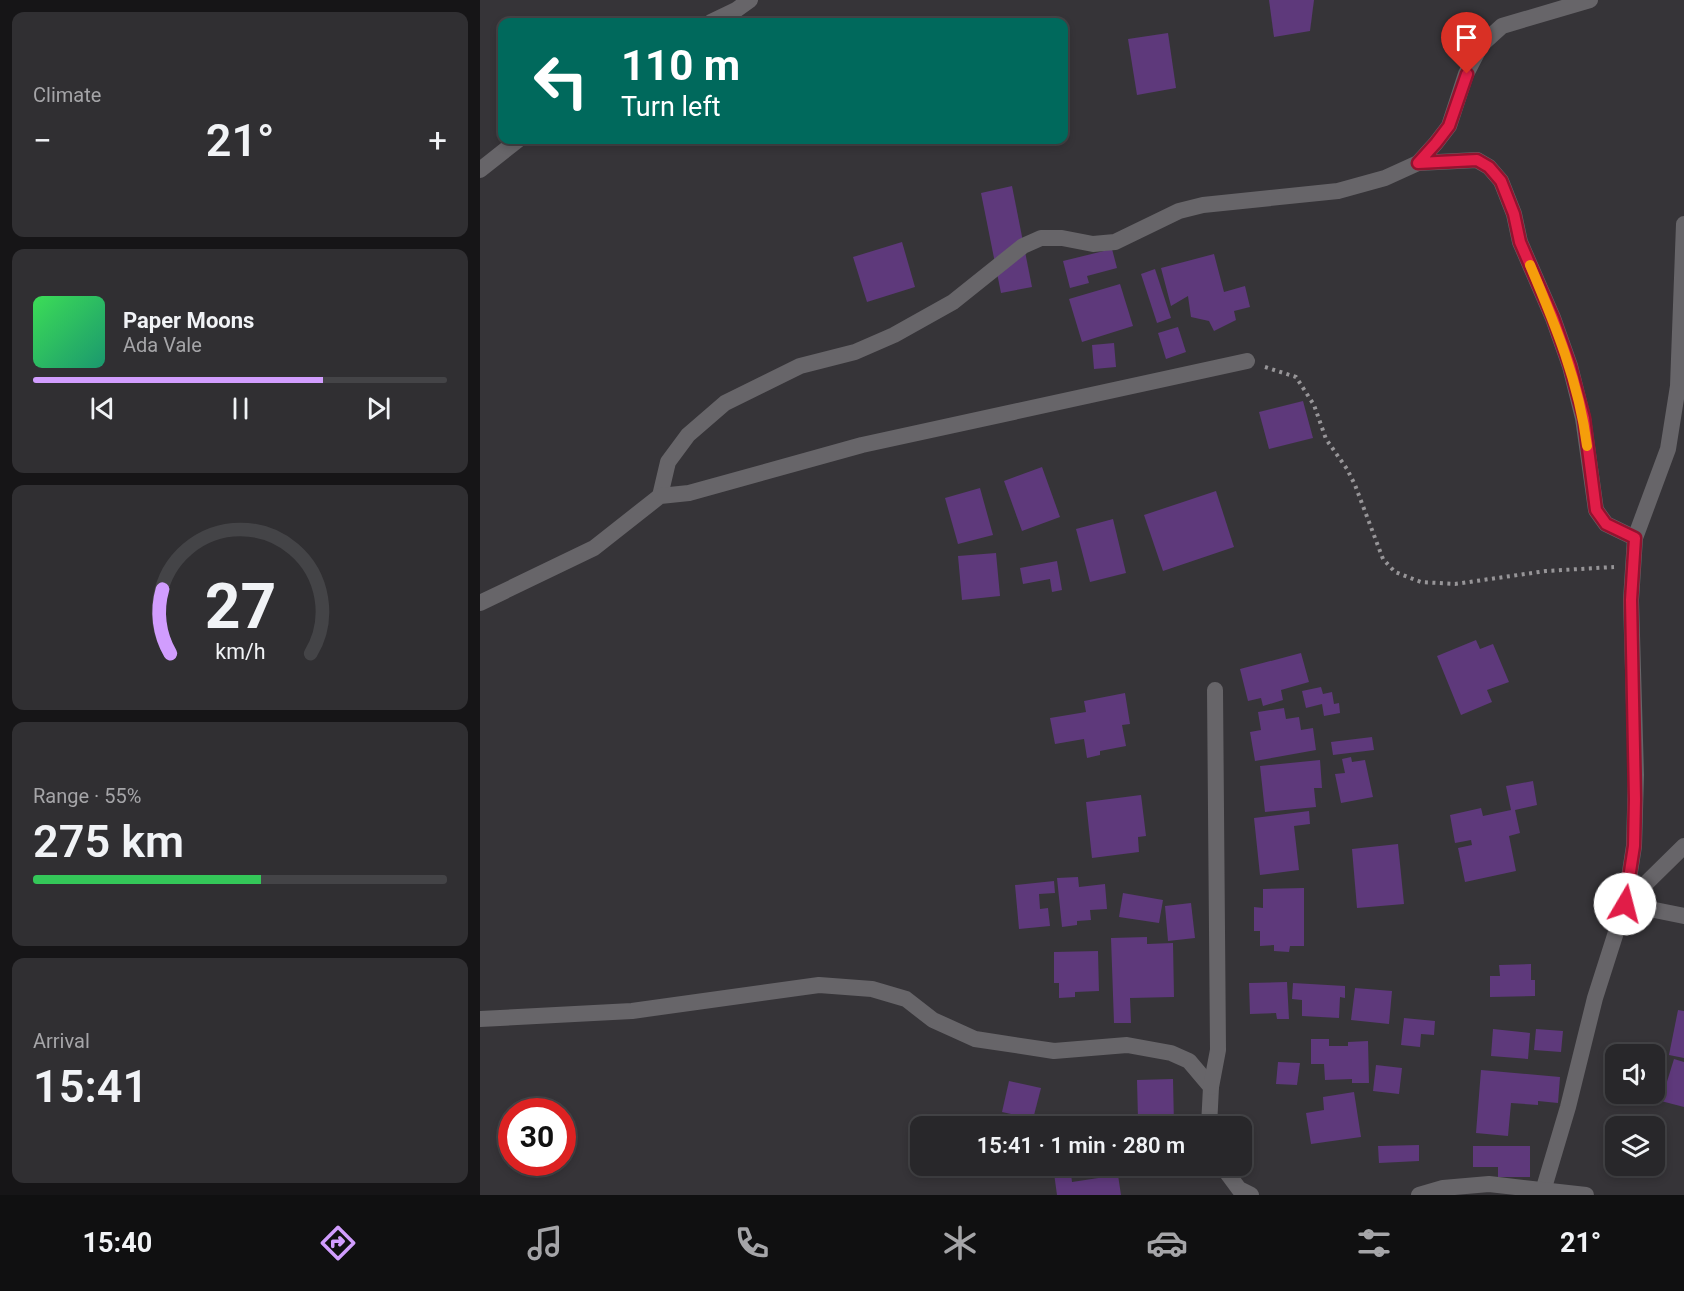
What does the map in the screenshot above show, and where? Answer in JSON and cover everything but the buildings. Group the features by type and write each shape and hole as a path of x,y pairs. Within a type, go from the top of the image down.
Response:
{"street":[{"path":"719,18 750,0"},
{"path":"1418,163 1449,126 1467,74 1481,45 1502,26 1590,0"},
{"path":"480,170 513,144"},
{"path":"660,496 668,462 688,435 725,403 800,366 855,352 894,335 953,302 1023,246 1041,238 1062,238 1093,244 1115,242 1179,211 1203,205 1338,191 1385,178 1418,163 1477,160 1489,167 1501,181 1514,214 1520,242 1553,318 1570,366 1584,418 1596,510 1606,524 1635,538"},
{"path":"1552,1193 1568,1107 1595,998 1625,904 1634,846 1636,775 1631,600 1635,538 1668,449 1678,386 1684,224"},
{"path":"480,603 594,548 660,496 689,493 862,445 1247,361"},
{"path":"1210,1116 1211,1087 1218,1050 1215,690"},
{"path":"1625,904 1684,846"},
{"path":"1625,904 1684,916"},
{"path":"480,1018 632,1011 819,985 872,989 906,999 933,1020 975,1039 1054,1051 1127,1045 1171,1053 1189,1061 1211,1087"},
{"path":"1229,1176 1239,1189 1251,1195"},
{"path":"1419,1195 1443,1188 1489,1184 1552,1193 1586,1195"}],"path":[{"path":"1247,361 1296,377 1314,405 1326,439 1355,485 1383,559 1395,572 1421,582 1455,584 1546,571 1633,565"}],"slow traffic":[{"path":"1530,265 1553,318 1570,366 1584,418 1587,446"}],"route":[{"path":"1467,74 1449,126 1418,163 1477,160 1489,167 1501,181 1514,214 1520,242 1553,318 1570,366 1584,418 1596,510 1606,524 1635,538 1631,600 1636,775 1634,846 1625,904"}]}
